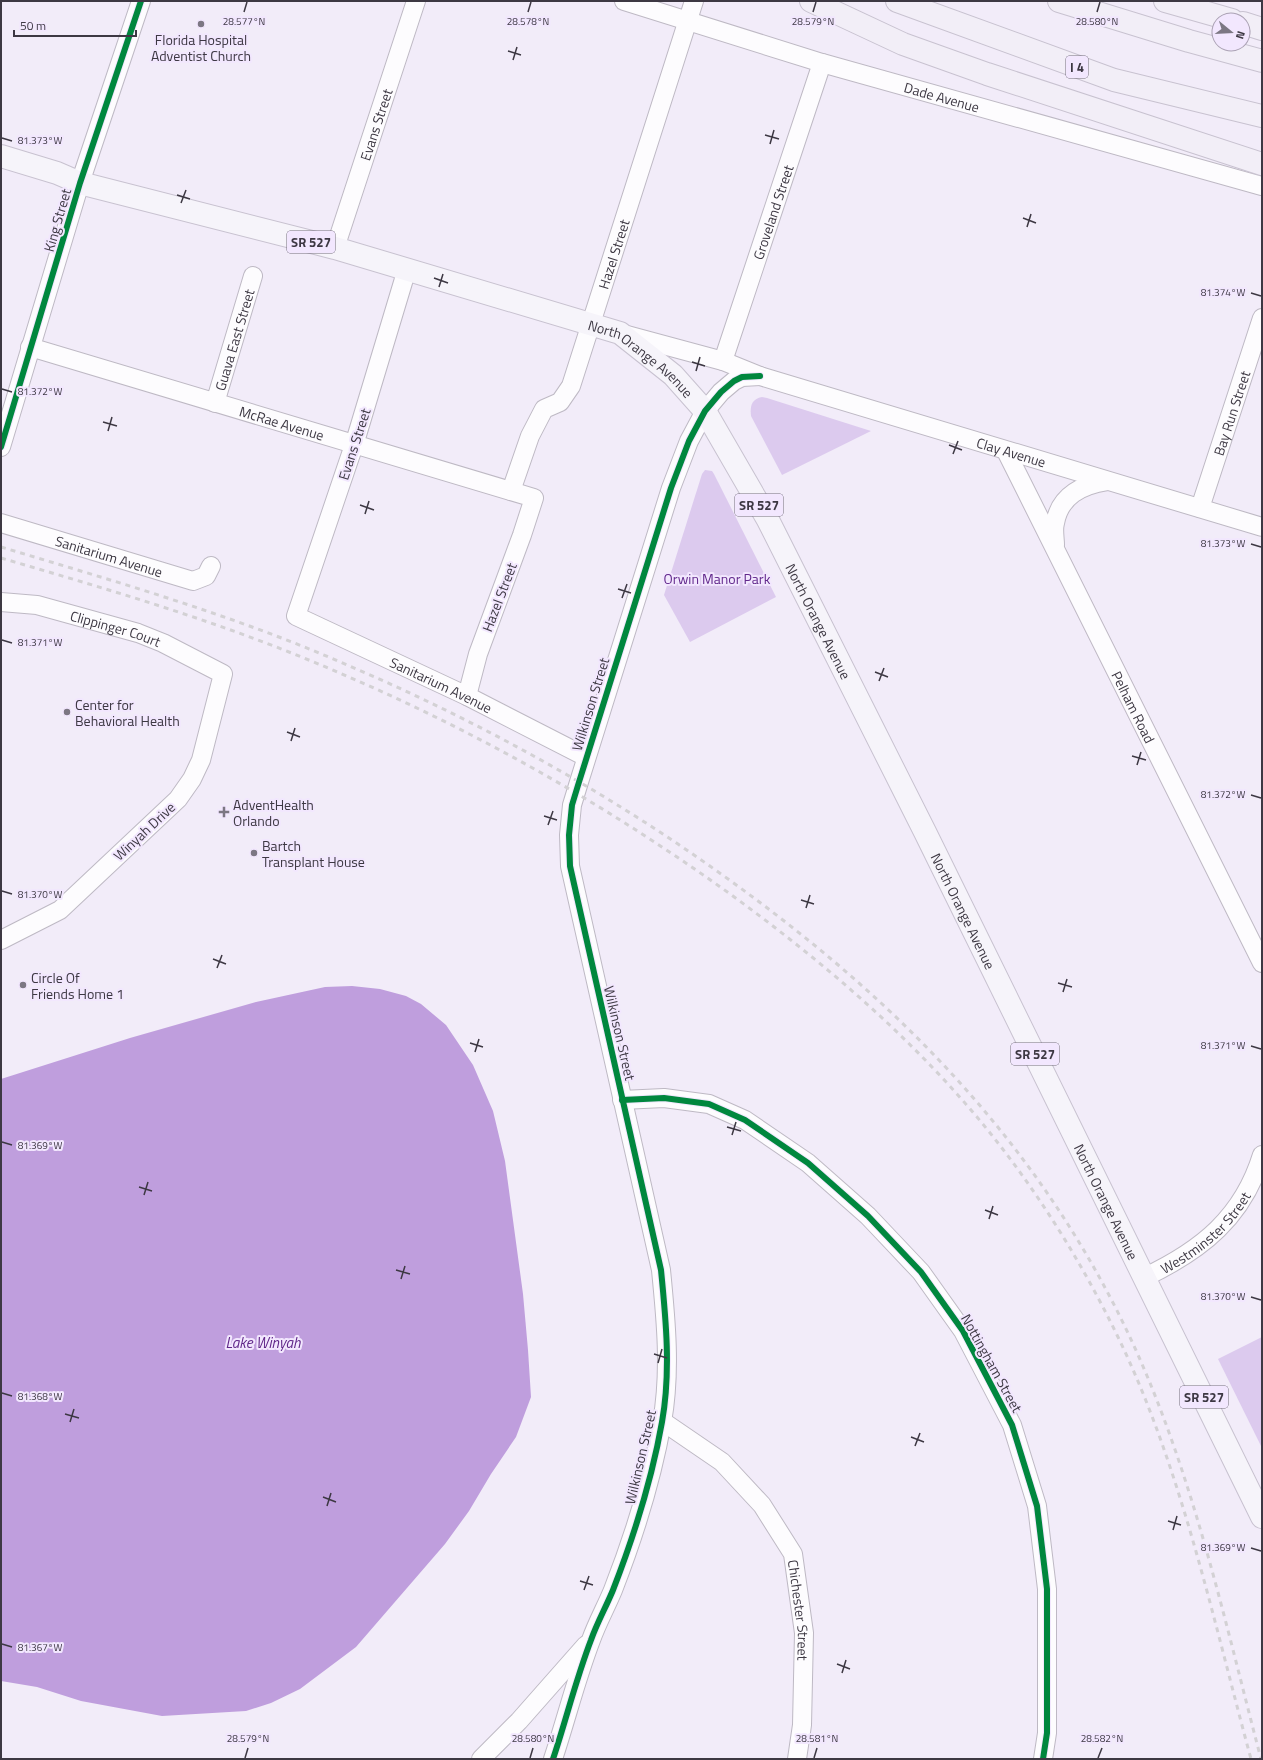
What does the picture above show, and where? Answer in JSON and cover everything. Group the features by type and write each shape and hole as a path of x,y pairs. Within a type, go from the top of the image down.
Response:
{"highway":[{"path":"810,1 903,44 987,74 1262,164"},
{"name":"I 4","path":"897,1 1114,80 1262,116"},
{"path":"1059,1 1189,41 1262,61"},
{"path":"1165,1 1211,14"},
{"path":"1251,26 1262,29"}],"main road":[{"name":"North Orange Avenue","path":"1,156 57,173 80,183 335,248 620,333 673,375 705,411 768,520 925,832 1262,1517"}],"street":[{"name":"King Street","path":"1,447 80,183 141,1"},
{"name":"Evans Street","path":"335,248 416,1"},
{"name":"Dade Avenue","path":"624,1 822,63 1262,186"},
{"name":"Hazel Street","path":"511,491 530,436 544,409 560,402 571,386 694,1"},
{"name":"Groveland Street","path":"723,361 822,63"},
{"name":"Evans Street","path":"296,616 354,445 407,270"},
{"name":"Guava East Street","path":"215,403 253,276"},
{"name":"Bay Run Street","path":"1200,508 1262,318"},
{"name":"Clay Avenue","path":"620,333 723,361 760,376 1262,527"},
{"name":"McRae Avenue","path":"30,347 534,498"},
{"name":"Clay Avenue","path":"705,411 721,392 734,381 742,377 760,376"},
{"name":"Wilkinson Street","path":"553,1759 591,1640 613,1591 633,1534 649,1480 662,1421 666,1377 666,1323 661,1270 570,866 572,805 671,488 689,440 705,411"},
{"name":"Pelham Road","path":"1006,451 1259,954"},
{"path":"1055,548 1054,524 1061,506 1070,495 1079,489 1090,484 1108,481"},
{"name":"Hazel Street","path":"467,696 490,617 522,535 534,498"},
{"name":"Sanitarium Avenue","path":"1,523 193,582 206,576 211,566"},
{"name":"Clippinger Court","path":"1,602 37,605 138,633 163,643 223,674"},
{"name":"Sanitarium Avenue","path":"296,616 467,696 586,757"},
{"name":"Winyah Drive","path":"1,940 60,910 178,799 192,779 201,760 223,674"},
{"name":"Nottingham Street","path":"622,1100 664,1098 709,1104 745,1120 808,1162 868,1216 921,1272 964,1331 1012,1425 1038,1506 1047,1589 1047,1734 1043,1759"},
{"name":"Westminster Street","path":"1145,1277 1193,1252 1219,1230 1243,1199 1258,1168 1262,1155"},
{"name":"Chichester Street","path":"662,1421 722,1462 762,1505 793,1554 804,1633 802,1725 797,1759"},
{"name":"Wilkinson Street","path":"481,1759 519,1721 591,1640"}],"green space":[{"path":"762,397 871,431 782,475 751,416 753,402"},
{"name":"Orwin Manor Park","path":"705,470 712,471 714,474 776,597 690,642 664,595 702,474"},
{"path":"1262,1337 1262,1448 1218,1359"}],"water":[{"name":"Lake Winyah","path":"352,986 380,989 406,996 421,1004 446,1025 473,1065 493,1111 505,1161 523,1294 528,1350 531,1397 516,1437 491,1474 469,1511 445,1544 356,1647 300,1689 271,1703 246,1711 162,1716 81,1701 37,1687 1,1681 1,1079 130,1038 256,1002 325,987"}],"railway":[{"path":"1,547 171,599 255,628 338,661 436,705 532,755 578,781 670,839 774,913 832,960 887,1008 938,1059 987,1114 1032,1171 1073,1232 1110,1297 1137,1352 1160,1408 1180,1465 1199,1524 1215,1582 1261,1759"},
{"path":"1,558 167,608 266,643 329,668 390,696 451,725 510,756 626,823 737,899 833,974 893,1028 950,1086 998,1142 1017,1168 1071,1249 1117,1335 1140,1385 1178,1490 1209,1598 1251,1759"}],"cycle path":[{"path":"1,447 80,183 141,1"},
{"path":"553,1759 586,1655 596,1627 613,1590 642,1507 662,1422 665,1403 667,1365 666,1327 661,1270 570,866 569,835 572,805 671,488 689,441 705,411 721,392 734,381 742,377 760,376"},
{"path":"622,1100 664,1098 709,1104 745,1120 808,1163 868,1216 921,1272 963,1331 1012,1425 1037,1506 1047,1589 1047,1733 1043,1759"}],"place":[{"name":"Florida Hospital Adventist Church","path":"201,24"},
{"name":"Center for Behavioral Health","path":"67,712"},
{"name":"AdventHealth Orlando","path":"224,812"},
{"name":"Bartch Transplant House","path":"254,853"},
{"name":"Circle Of Friends Home 1","path":"23,985"}]}
